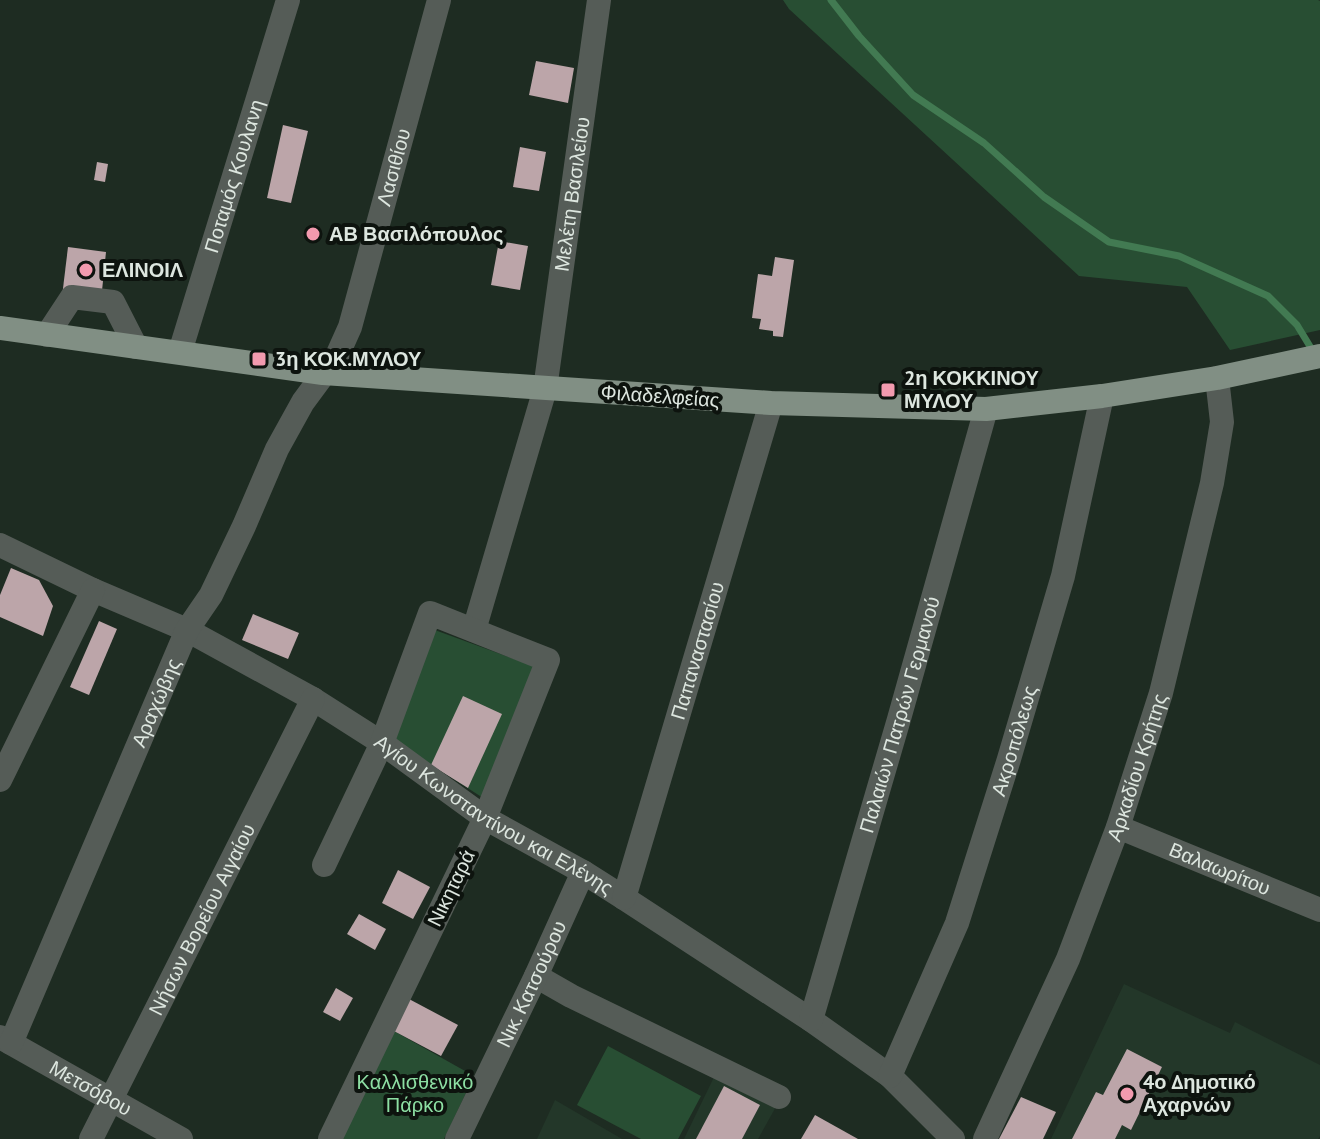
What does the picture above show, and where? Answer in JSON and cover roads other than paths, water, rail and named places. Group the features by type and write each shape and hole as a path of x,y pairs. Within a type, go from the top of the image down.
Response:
{"main road":[{"name":"Φιλαδελφείας","path":"0,328 323,373 771,403 986,409 1102,396 1217,378 1320,356"}],"street":[{"name":"Ποταμός Κουλανη","path":"180,352 288,0"},
{"name":"Λασιθίου","path":"323,373 337,356 350,327 439,0"},
{"name":"Μελέτη Βασιλείου","path":"545,389 599,0"},
{"path":"47,335 72,297 113,302 136,347"},
{"name":"Αραχώβης","path":"6,1040 187,630 211,595 277,449 323,373"},
{"name":"Αρκαδίου Κρήτης","path":"985,1139 1068,959 1118,827 1161,693 1212,483 1222,422 1217,378"},
{"path":"474,630 545,389"},
{"name":"Ακροπόλεως","path":"890,1076 957,923 1009,759 1063,576 1102,396"},
{"name":"Παπαναστασίου","path":"624,898 771,403"},
{"name":"Παλαιών Πατρών Γερμανού","path":"811,1020 986,409"},
{"name":"Αγίου Κωνσταντίνου και Ελένης","path":"0,545 93,590 187,630 313,699 382,743 485,818 583,872 811,1020 890,1076 953,1139"},
{"path":"0,780 93,590"},
{"name":"Νικηταρά","path":"330,1139 485,818 548,660 430,613 382,743"},
{"name":"Νήσων Βορείου Αιγαίου","path":"91,1139 313,699"},
{"path":"324,865 382,743"},
{"name":"Βαλαωρίτου","path":"1118,827 1320,910"},
{"name":"Νικ. Κατσούρου","path":"457,1139 583,872"},
{"path":"536,976 779,1097"},
{"name":"Μετσόβου","path":"6,1040 181,1139"}],"waterway":[{"path":"831,0 913,95 984,143 1044,197 1109,242 1179,256 1268,296 1297,325 1314,353"}],"place":[{"name":"ΑΒ Βασιλόπουλος","path":"313,234"},
{"name":"ΕΛΙΝΟΙΛ","path":"86,270"},
{"name":"3η ΚΟΚ.ΜΥΛΟΥ","path":"259,359"},
{"name":"2η ΚΟΚΚΙΝΟΥ ΜΥΛΟΥ","path":"888,390"},
{"name":"4ο Δημοτικό Αχαρνών","path":"1127,1094"}],"park label":[{"name":"Καλλισθενικό Πάρκο","path":"415,1094"}]}
